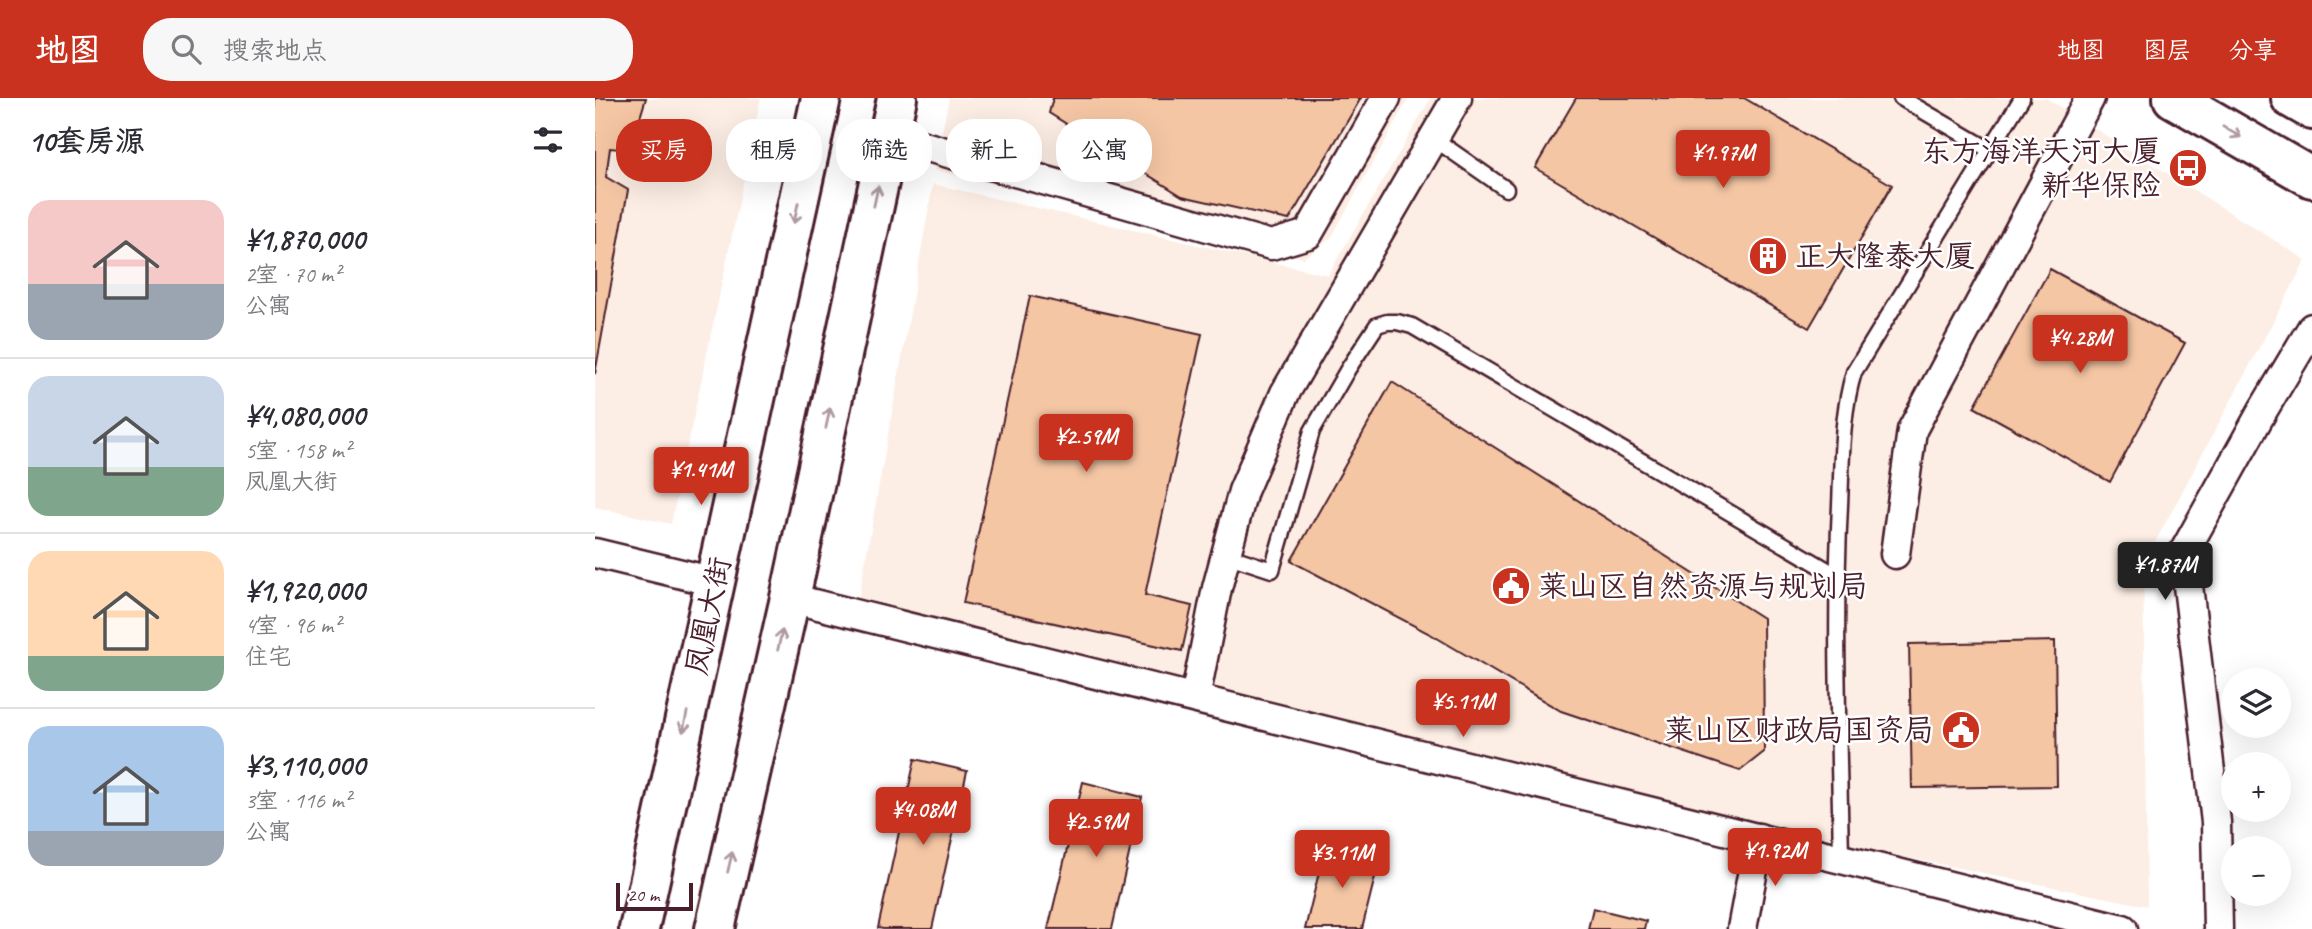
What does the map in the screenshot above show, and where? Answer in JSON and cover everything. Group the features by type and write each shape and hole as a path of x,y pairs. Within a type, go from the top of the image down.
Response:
{"main road":[{"name":"凤凰大街","path":"639,929 821,98"},
{"path":"893,119 897,98"},
{"path":"2173,98 2312,178"},
{"path":"2291,98 2312,110"},
{"path":"715,929 790,598 879,182"}],"street":[{"path":"932,148 1271,245 1308,234 1386,98"},
{"path":"1195,698 1217,588 1243,491 1285,393 1457,98"},
{"path":"1895,554 1912,429 2091,98"},
{"path":"2218,929 2216,822 2184,552 2312,328"},
{"path":"595,553 715,582"},
{"path":"790,598 2123,929"},
{"path":"1742,929 1759,838"}],"lane":[{"path":"1901,98 1990,150"},
{"path":"1840,858 1836,575 1843,431 1848,392 1854,372 2022,98"},
{"path":"1433,138 1506,189"},
{"path":"1226,555 1272,569 1312,431 1377,325 1397,322 1412,326 1836,575"}],"shaded area":[{"path":"595,98 761,98 757,119 726,119 726,182 743,182 671,524 595,507"},
{"path":"949,98 1409,98 1331,238 1304,258 984,182 1042,182 1042,119 946,119 946,173 934,170"},
{"path":"1431,98 2046,98 2306,260 2143,565 2147,906 1899,856 857,608 933,184 1328,275"}],"building":[{"path":"595,98 646,98 640,119 616,119 616,149 610,148 606,177 628,190 595,374"},
{"path":"1053,98 1361,98 1289,220 1182,196 1152,177 1152,119 1059,119 1049,113"},
{"name":"正大隆泰大厦","path":"1576,98 1744,98 1892,185 1809,328 1535,168"},
{"path":"2050,269 2185,343 2110,482 1974,407"},
{"path":"1030,296 1202,334 1145,595 1192,606 1182,651 963,603"},
{"path":"1392,382 1763,618 1764,752 1740,771 1561,711 1432,635 1291,561"},
{"path":"2055,641 2057,786 1912,788 1909,644"},
{"path":"915,759 967,771 932,929 878,928"},
{"path":"1083,782 1142,797 1112,929 1048,929"},
{"path":"1326,844 1380,857 1362,929 1305,929"},
{"path":"1593,908 1646,921 1644,929 1588,929"}],"place":[{"name":"东方海洋天河大厦 新华保险","path":"2188,168"},
{"name":"正大隆泰大厦","path":"1768,256"},
{"name":"莱山区自然资源与规划局","path":"1511,586"},
{"name":"莱山区财政局国资局","path":"1961,730"}]}
